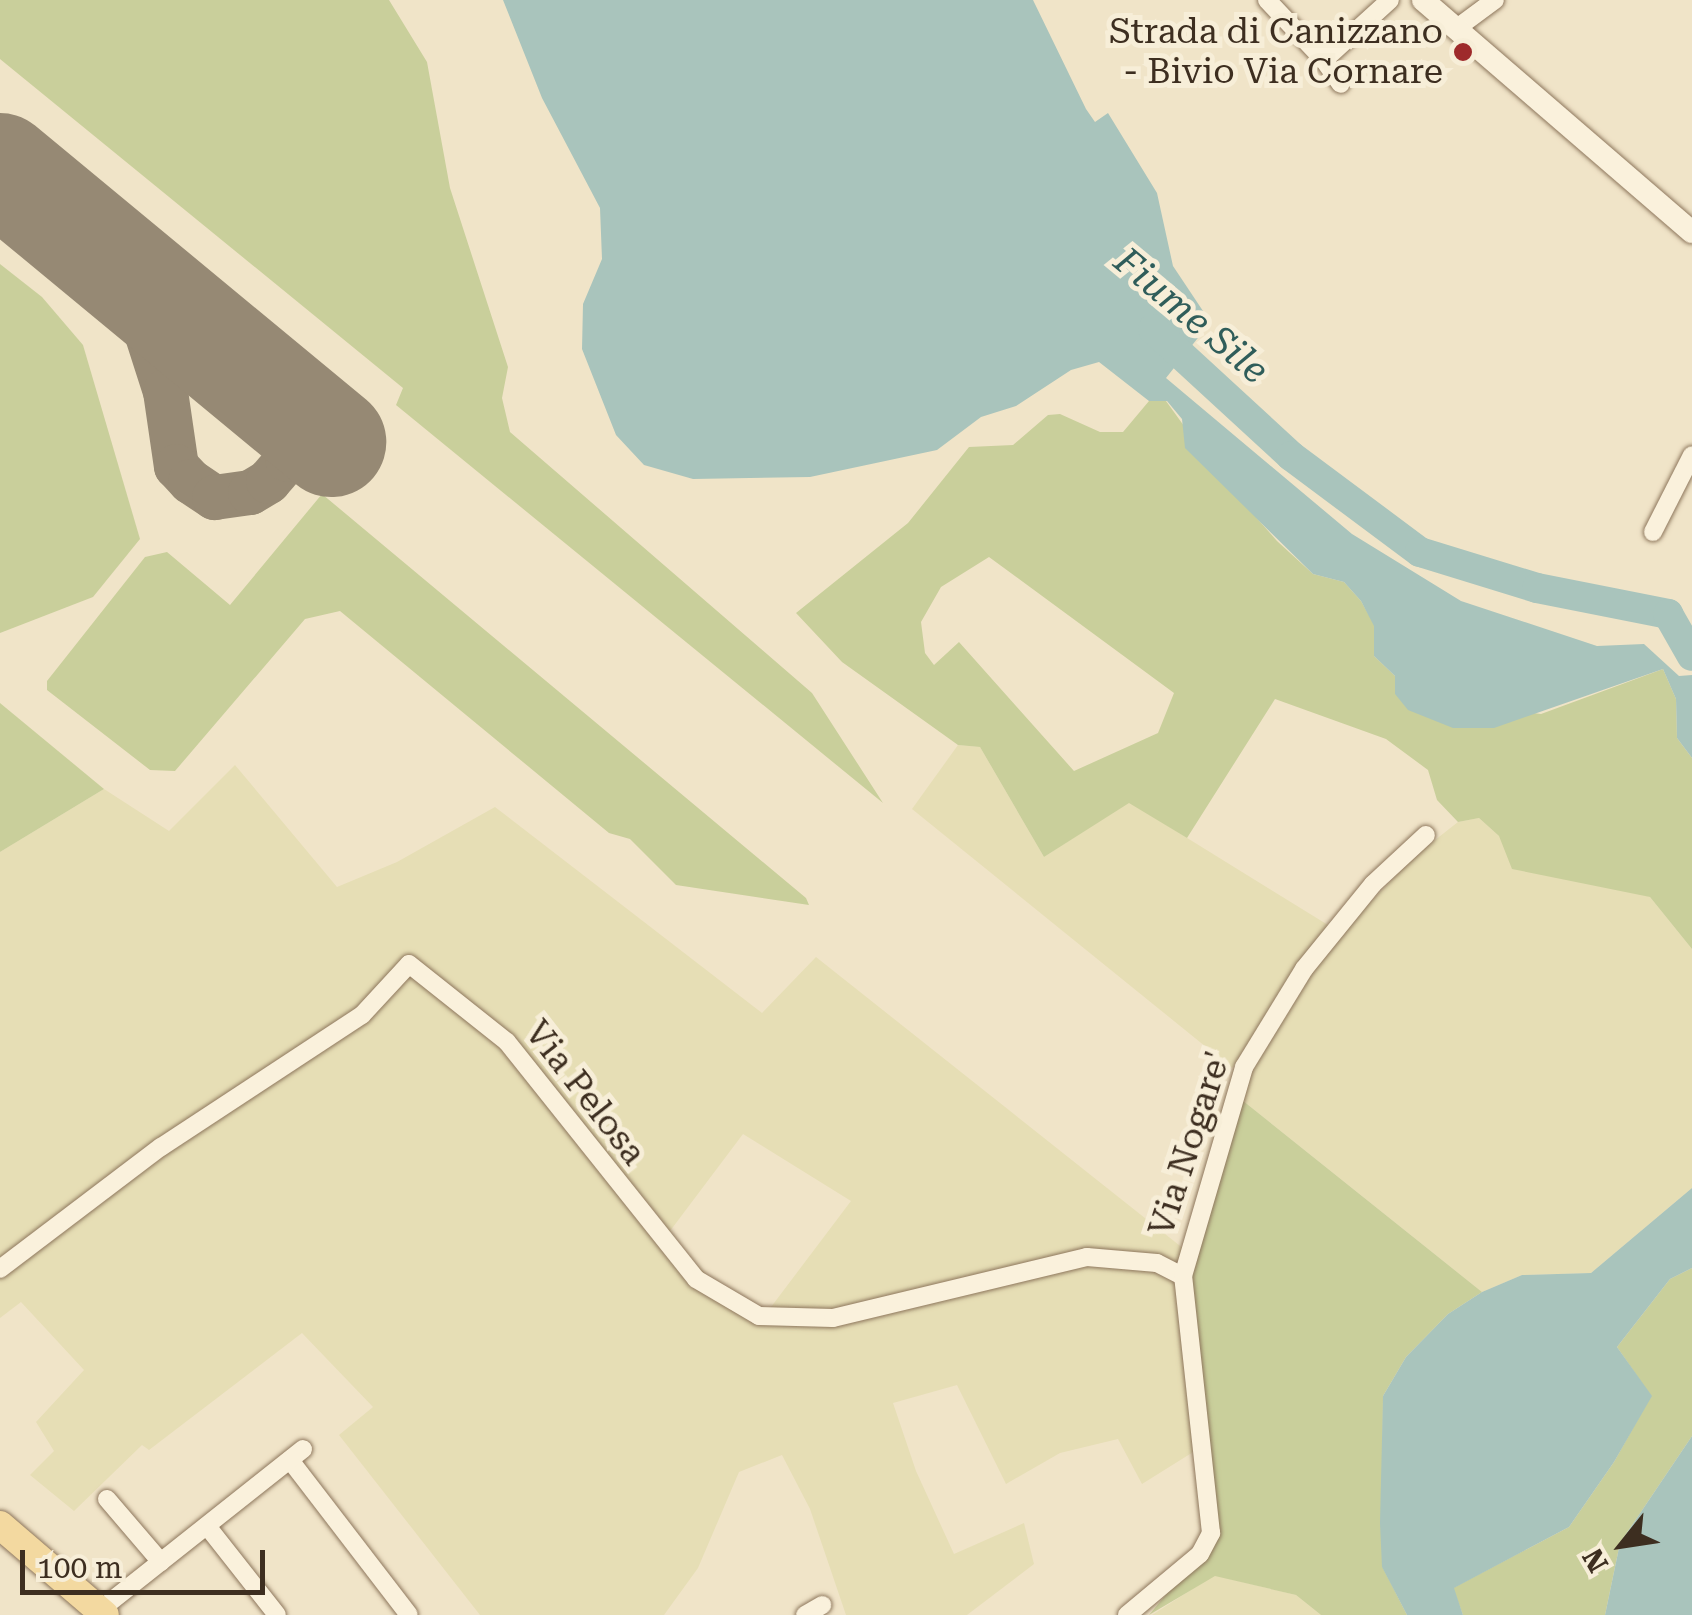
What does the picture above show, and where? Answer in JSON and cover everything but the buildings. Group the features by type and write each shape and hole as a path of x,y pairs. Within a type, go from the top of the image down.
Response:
{"main road":[{"path":"0,1525 102,1613"}],"street":[{"path":"1267,0 1324,60 1341,84"},
{"path":"1324,60 1390,0"},
{"path":"1423,0 1692,232"},
{"path":"1457,28 1495,0"},
{"path":"1653,532 1692,455"},
{"name":"Via Nogare'","path":"1127,1615 1200,1554 1210,1534 1183,1276 1244,1067 1304,969 1372,884 1426,835"},
{"name":"Via Pelosa","path":"0,1269 162,1148 362,1015 409,964 507,1042 696,1279 759,1316 833,1318 1086,1257 1157,1263 1183,1276"},
{"path":"102,1613 297,1454 408,1615"},
{"path":"107,1499 161,1562"},
{"path":"206,1526 277,1615"},
{"path":"805,1615 822,1605"}],"shaded area":[{"path":"958,745 980,747 1044,857 1129,802 1328,925 1232,1068 912,809"},
{"path":"235,765 337,887 397,862 495,807 762,1013 816,957 1189,1253 1198,1449 1142,1484 1118,1439 1060,1453 1006,1484 957,1385 893,1403 916,1471 954,1554 1024,1523 1034,1564 967,1615 846,1615 810,1509 782,1455 739,1472 698,1568 664,1615 480,1615 339,1435 373,1407 302,1333 149,1450 142,1445 74,1511 30,1475 54,1451 36,1422 84,1370 21,1302 0,1318 0,852 104,789 169,831","holes":["743,1134 851,1201 768,1311 720,1288 667,1235"]},
{"path":"1479,818 1499,836 1650,897 1692,949 1692,1188 1591,1273 1522,1275 1482,1292 1237,1096 1305,982 1358,915 1416,855 1458,822"},
{"path":"1214,1575 1296,1595 1321,1615 1152,1615"}],"green space":[{"path":"0,0 389,0 427,62 450,188 508,367 502,398 510,432 812,693 883,803 396,405 403,388 0,59"},
{"path":"0,264 42,297 83,345 140,539 93,597 0,633"},
{"path":"1149,401 1166,401 1223,480 1277,541 1313,574 1344,582 1361,601 1375,626 1374,656 1395,676 1395,694 1541,714 1663,669 1676,699 1677,738 1692,758 1692,949 1650,897 1512,869 1499,836 1479,818 1458,822 1437,800 1428,770 1386,739 1275,699 1187,838 1129,803 1044,857 980,747 958,745 842,662 796,613 908,523 969,447 1013,445 1048,415 1060,414 1100,432 1123,432","holes":["989,557 1174,693 1158,733 1074,771 959,642 934,665 925,653 921,622 941,587"]},
{"path":"322,494 806,898 809,905 676,885 630,839 609,833 340,611 305,619 175,771 150,770 47,690 47,681 145,557 167,552 230,605"},
{"path":"0,703 104,789 0,852"},
{"path":"1237,1096 1482,1292 1448,1314 1406,1357 1383,1396 1382,1566 1407,1615 1321,1615 1296,1595 1215,1576 1149,1615 1204,1549 1183,1290"},
{"path":"1692,1268 1692,1436 1620,1543 1605,1615 1463,1615 1453,1588 1569,1527 1614,1462 1651,1396 1617,1347 1670,1279"}],"water":[{"path":"503,0 1033,0 1086,109 1095,122 1108,113 1157,193 1173,266 1203,311 1205,329 1166,378 1352,534 1461,601 1597,646 1644,644 1679,676 1692,675 1692,758 1677,738 1676,699 1663,669 1494,728 1453,728 1408,710 1395,694 1395,676 1374,656 1374,626 1361,601 1344,582 1313,574 1185,448 1182,419 1167,401 1149,401 1099,362 1071,370 1016,406 981,417 937,450 810,477 693,479 644,465 616,435 582,349 583,304 602,259 600,208 542,98"},
{"path":"1692,1188 1692,1268 1670,1279 1617,1347 1652,1396 1614,1462 1569,1527 1454,1588 1463,1615 1407,1615 1382,1567 1380,1523 1383,1396 1406,1357 1448,1314 1482,1292 1522,1275 1591,1273"},
{"path":"1692,1436 1692,1615 1605,1615 1620,1543"}],"waterway":[{"name":"Fiume Sile","path":"1153,329 1291,456 1420,552 1537,588 1668,614 1692,656"}],"taxiway":[{"path":"92,243 138,307 165,391 176,466 190,481 214,497 250,492 268,481 287,459 287,415 272,393"}],"runway":[{"path":"0,168 331,442"}],"place":[{"name":"Strada di Canizzano - Bivio Via Cornare","path":"1463,52"}]}
